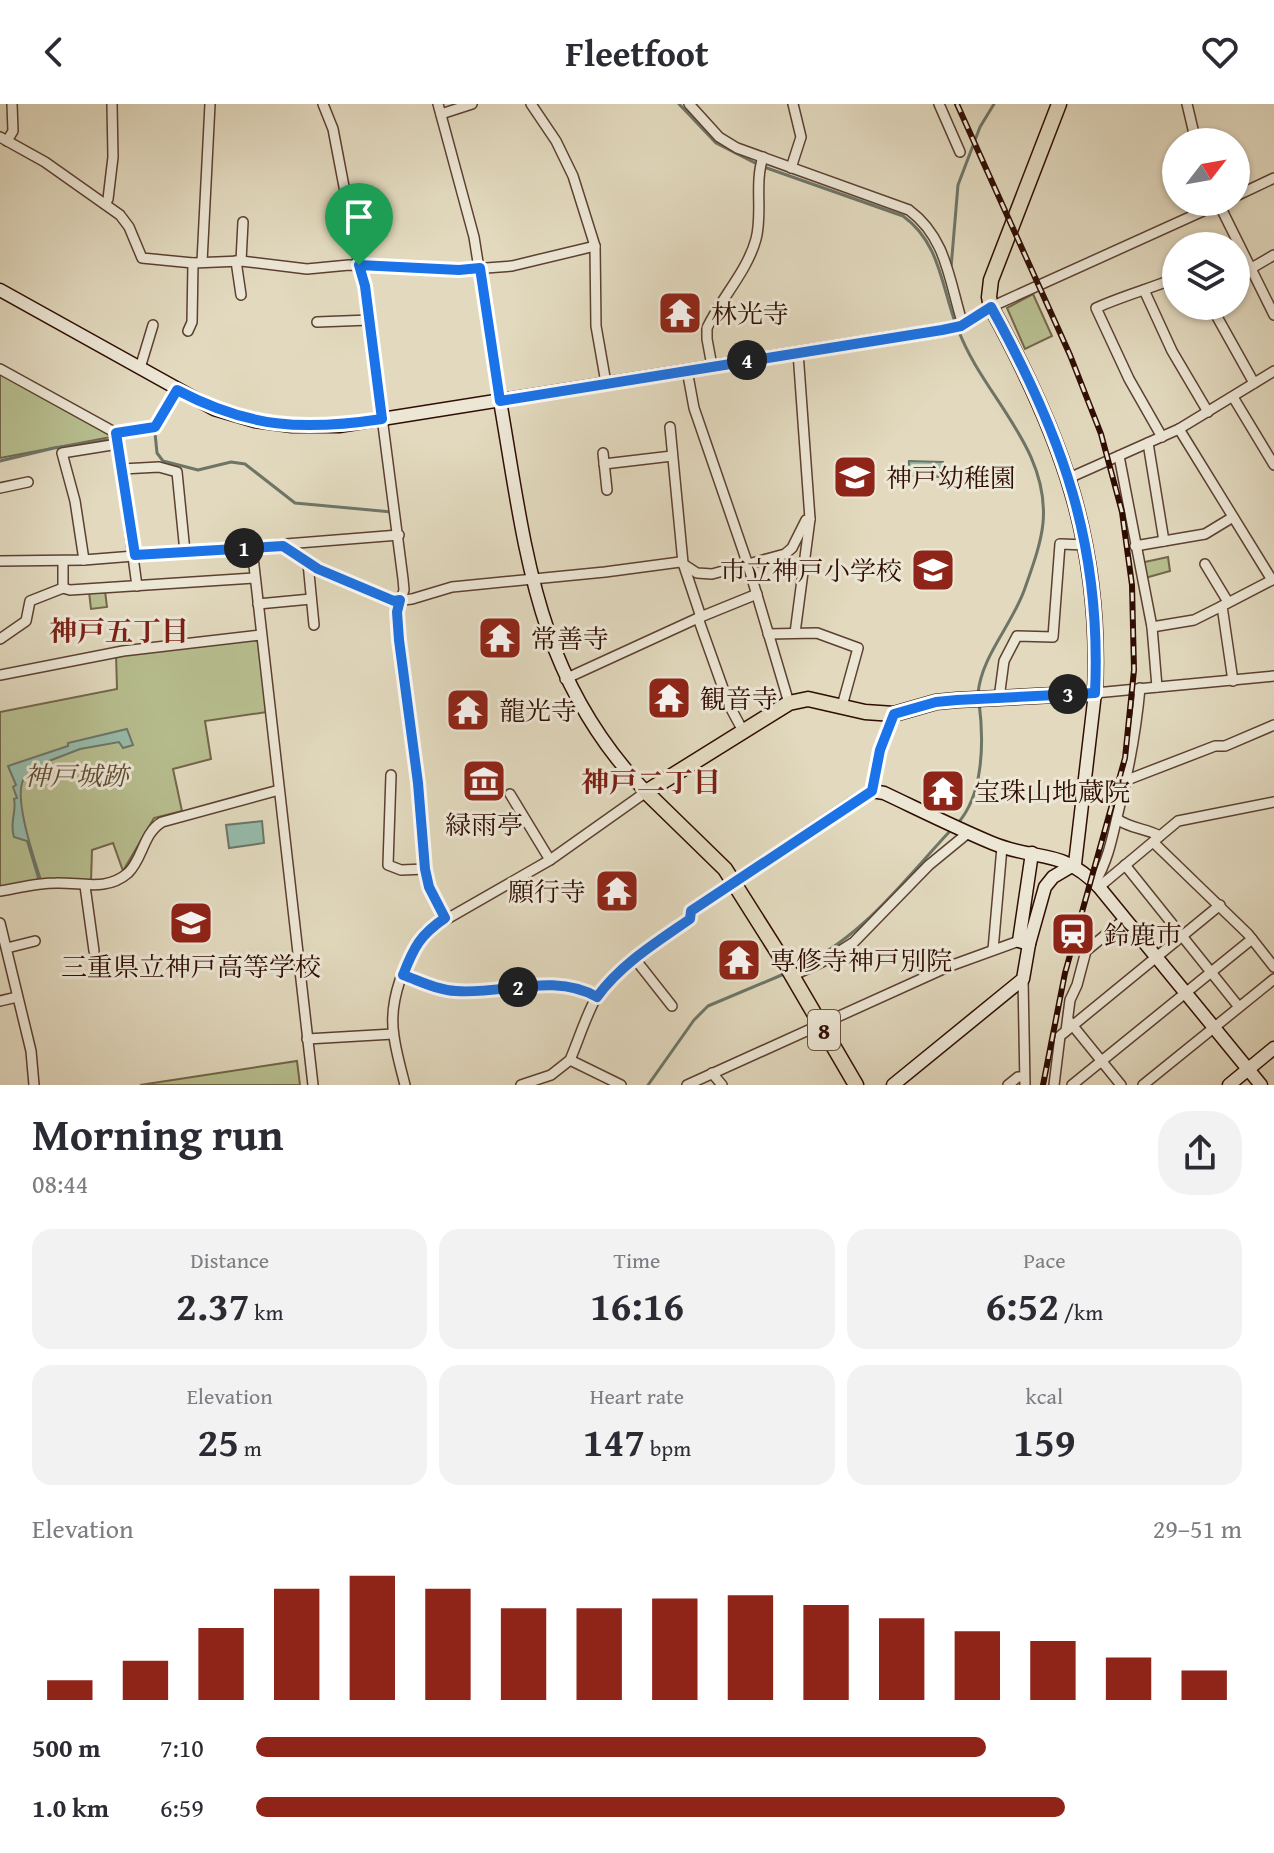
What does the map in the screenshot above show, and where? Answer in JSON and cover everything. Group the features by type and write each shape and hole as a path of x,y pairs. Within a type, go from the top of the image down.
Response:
{"main road":[{"path":"646,792 789,703 808,699 865,712 894,714 936,702 1095,693 1097,632 1087,545 1069,478 1052,432 991,307 989,297 991,280 1059,104"},
{"name":"8","path":"646,792 709,853 733,882 791,972 856,1085"}],"street":[{"path":"12,104 13,131 3,139 45,162 120,215 129,227 142,258 239,261 307,269 359,265 459,270 512,266 595,246"},
{"path":"105,204 113,157 112,104"},
{"path":"188,331 192,322 210,104"},
{"path":"323,104 333,129 370,320 399,535 404,590 397,612 399,640 418,783 425,869 429,887 445,918"},
{"path":"405,1085 393,1034 394,1010 403,975 413,949 423,934 445,918 499,891 550,860 646,792 598,736 565,679 540,610 500,401 474,237 440,109 472,104"},
{"path":"531,104 556,141 573,176 595,246 596,326 606,383"},
{"path":"689,104 719,137 737,148 909,210 930,228 941,245 962,326"},
{"path":"791,168 801,137 793,104"},
{"path":"939,104 960,152"},
{"path":"1187,104 1193,128"},
{"path":"712,366 707,328 753,249 758,224 758,171 762,158"},
{"path":"1250,189 1274,178"},
{"path":"0,290 214,409 255,421 292,426 339,426 962,326 991,307 1191,216"},
{"path":"241,295 239,261 243,222"},
{"path":"1274,255 1250,269 1274,315"},
{"path":"1162,283 1129,293 1096,308 1129,379 1162,437"},
{"path":"1144,290 1172,351 1208,412"},
{"path":"317,322 370,320"},
{"path":"1219,320 1254,383"},
{"path":"140,368 153,325"},
{"path":"795,633 810,519 798,352"},
{"path":"0,369 116,433 155,427 177,390"},
{"path":"687,370 694,408 748,565 789,703"},
{"path":"1069,478 1179,429 1274,371"},
{"path":"1233,397 1274,465"},
{"path":"670,427 683,563 729,705 743,731"},
{"path":"1152,627 1194,620 1273,580 1179,429"},
{"path":"116,433 137,586"},
{"path":"1148,443 1164,541"},
{"path":"84,560 75,501 62,453 118,444"},
{"path":"607,490 604,458 672,456"},
{"path":"1119,456 1152,627 1157,687"},
{"path":"122,469 159,467 177,472 185,552"},
{"path":"0,488 28,482"},
{"path":"1135,546 1205,534 1233,517"},
{"path":"283,546 308,563 394,601 452,587 683,563 704,574 785,554 792,548 806,520 810,519"},
{"path":"0,561 63,562 399,535"},
{"path":"995,698 1004,661 1017,636 1053,637 1060,544 1087,545"},
{"path":"252,548 313,1085"},
{"path":"63,562 63,588"},
{"path":"308,563 314,625"},
{"path":"1205,564 1225,604 1233,681"},
{"path":"0,639 26,621 30,601 63,588 254,578"},
{"path":"565,679 757,594"},
{"path":"258,604 311,599"},
{"path":"768,634 817,633 858,648 842,706"},
{"path":"0,675 123,651 261,635"},
{"path":"1075,864 1095,693 1274,676"},
{"path":"1097,885 1127,780 1140,688"},
{"path":"872,791 880,750 894,714"},
{"path":"1127,780 1215,746 1225,746 1274,725"},
{"path":"391,775 388,865 401,870 425,869"},
{"path":"0,891 57,882 85,886 109,883 126,874 150,833 162,822 279,790"},
{"path":"521,1085 551,1075 570,1060 597,997 607,982 690,919 691,911 872,791 884,793 1002,847 1075,864 1097,885 1261,1085"},
{"path":"510,794 550,860"},
{"path":"1097,885 1178,821 1274,802"},
{"path":"1117,819 1130,829 1149,830 1252,939 1274,967"},
{"path":"791,972 824,961 854,942 966,832"},
{"path":"993,950 1002,847"},
{"path":"1024,1081 1024,943 1032,853"},
{"path":"1024,943 1045,887 1053,877 1075,864"},
{"path":"1125,865 1239,1007"},
{"path":"85,886 94,951"},
{"path":"1054,1085 1060,1036 1068,1025 1157,958 1220,905"},
{"path":"1121,1085 1068,1025 1070,1000 1086,951 1125,919"},
{"path":"0,923 31,1051 34,1085"},
{"path":"1072,1085 1252,939"},
{"path":"7,948 35,941"},
{"path":"687,1085 950,966 993,950 1024,943"},
{"path":"635,959 672,1006"},
{"path":"403,975 437,988 456,991 558,987 575,988 597,997"},
{"path":"893,1085 1023,979"},
{"path":"1143,1085 1274,979"},
{"path":"0,1001 17,997"},
{"path":"307,1039 393,1034"},
{"path":"1229,1085 1274,1048"},
{"path":"570,1060 621,1085"},
{"path":"712,1073 722,1085"},
{"path":"1008,1085 1018,1077 1024,1081"}],"green space":[{"path":"1033,294 1052,336 1025,349 1007,308"},
{"path":"0,373 111,435 111,437 0,458"},
{"path":"1168,557 1170,571 1145,578 1140,563"},
{"path":"105,591 107,607 91,609 89,592"},
{"name":"神戸城跡","path":"253,639 259,642 267,712 205,721 211,759 173,769 182,811 154,818 123,871 113,843 92,850 91,882 0,888 0,712 117,689 116,654"},
{"path":"297,1061 300,1085 140,1085"}],"shaded area":[{"path":"909,461 943,462 943,477 908,476"},
{"path":"127,729 133,745 123,748 119,742 80,749 49,761 49,766 26,776 22,784 22,810 39,881 27,841 14,837 14,799 17,798 13,787 16,785 8,766 68,746 68,743"},
{"path":"262,821 264,843 229,848 226,825"}],"waterway":[{"path":"679,104 716,143 757,164"},
{"path":"951,268 958,185 980,127 994,104"},
{"path":"764,167 903,216 915,226 932,251 955,322"},
{"path":"958,329 982,376 1026,446 1042,496 1042,531 1033,564 1020,601 985,666 978,694"},
{"path":"0,461 54,448 155,433 157,453 163,461 198,470 231,462 245,464 295,503 392,512"},
{"path":"957,824 973,798 977,783 981,750 979,702"},
{"path":"794,969 818,957 860,926 951,830"},
{"path":"648,1085 694,1020 708,1006 784,974"}],"railway":[{"path":"957,104 1070,355 1101,434 1122,512 1132,585 1134,670 1125,758 1065,973 1043,1085"}],"place":[{"name":"林光寺","path":"680,313"},
{"name":"神戸幼稚園","path":"855,477"},
{"name":"市立神戸小学校","path":"933,570"},
{"name":"常善寺","path":"500,638"},
{"name":"観音寺","path":"669,698"},
{"name":"龍光寺","path":"468,710"},
{"name":"緑雨亭","path":"484,781"},
{"name":"宝珠山地蔵院","path":"943,791"},
{"name":"願行寺","path":"617,891"},
{"name":"三重県立神戸高等学校","path":"191,923"},
{"name":"鈴鹿市","path":"1073,934"},
{"name":"専修寺神戸別院","path":"739,960"}],"district":[{"name":"神戸五丁目","path":"119,630"},
{"name":"神戸二丁目","path":"651,781"}],"route":[{"path":"359,265 459,270 480,268 500,401 942,330 961,326 991,307 1052,432 1081,518 1094,593 1097,632 1095,693 936,702 894,714 880,750 872,791 691,911 690,919 647,948 607,982 597,997 575,988 535,986 456,991 437,988 403,975 413,949 423,934 445,918 429,887 425,869 418,783 399,640 397,612 400,600 394,601 318,569 283,546 135,555 116,433 155,427 177,390 214,409 255,421 313,427 382,419 365,286 359,265"}]}
